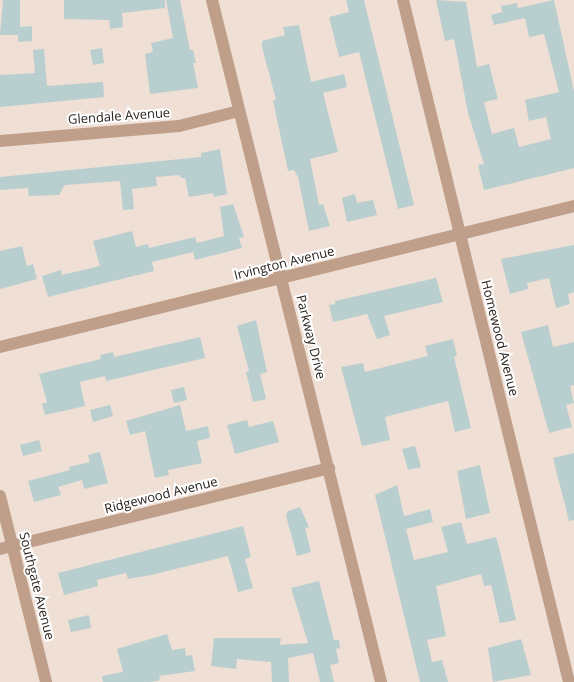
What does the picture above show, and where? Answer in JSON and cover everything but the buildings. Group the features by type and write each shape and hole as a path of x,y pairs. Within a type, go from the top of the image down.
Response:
{"street":[{"name":"Parkway Drive","path":"212,0 381,682"},
{"name":"Homewood Avenue","path":"403,0 569,682"},
{"name":"Glendale Avenue","path":"0,141 179,126 239,111"},
{"name":"Irvington Avenue","path":"0,347 574,206"},
{"name":"Ridgewood Avenue","path":"0,549 329,468"},
{"name":"Southgate Avenue","path":"0,496 46,682"}]}
